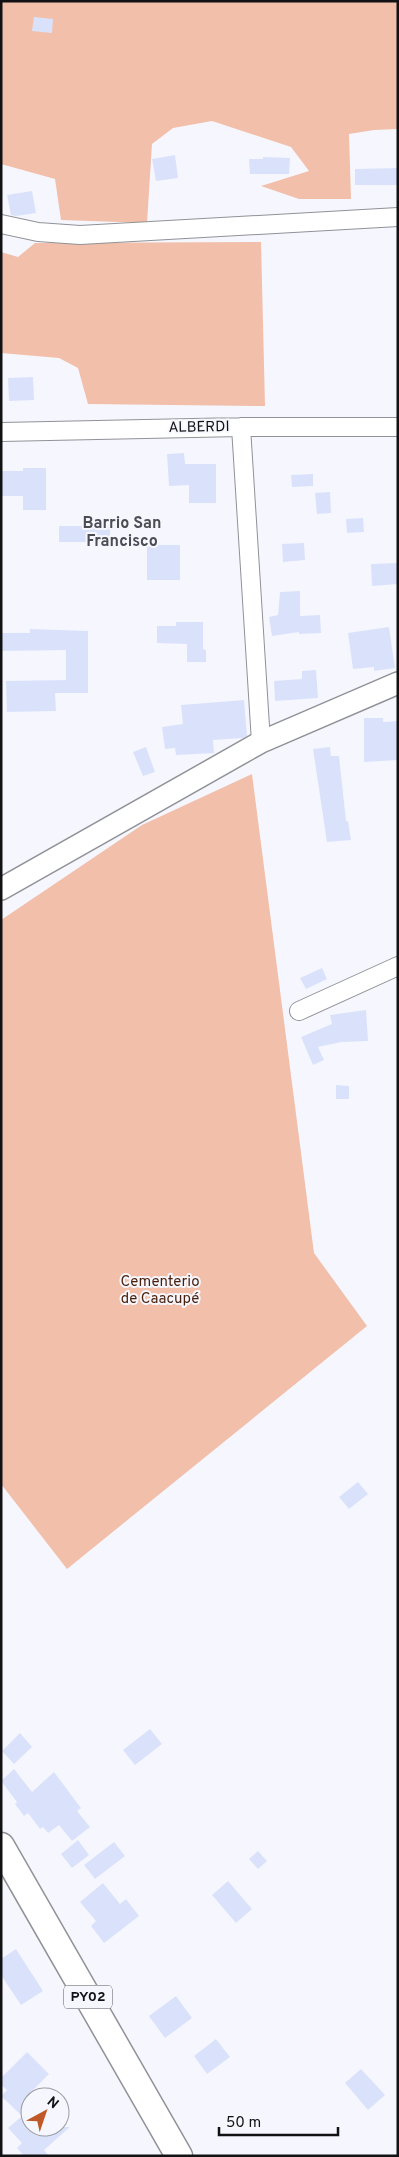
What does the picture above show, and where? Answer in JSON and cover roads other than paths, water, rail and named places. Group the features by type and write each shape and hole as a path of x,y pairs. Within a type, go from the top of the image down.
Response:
{"main road":[{"name":"PY02","path":"1,1846 179,2156"}],"street":[{"path":"1,224 38,232 80,235 398,217"},
{"path":"241,427 261,742"},
{"name":"ALBERDI","path":"1,432 241,427 398,427"},
{"path":"1,889 261,742 398,683"},
{"path":"299,1011 398,966"}],"district":[{"name":"Barrio San Francisco","path":"122,533"}],"park label":[{"name":"Cementerio de Caacupé","path":"160,1290"}]}
